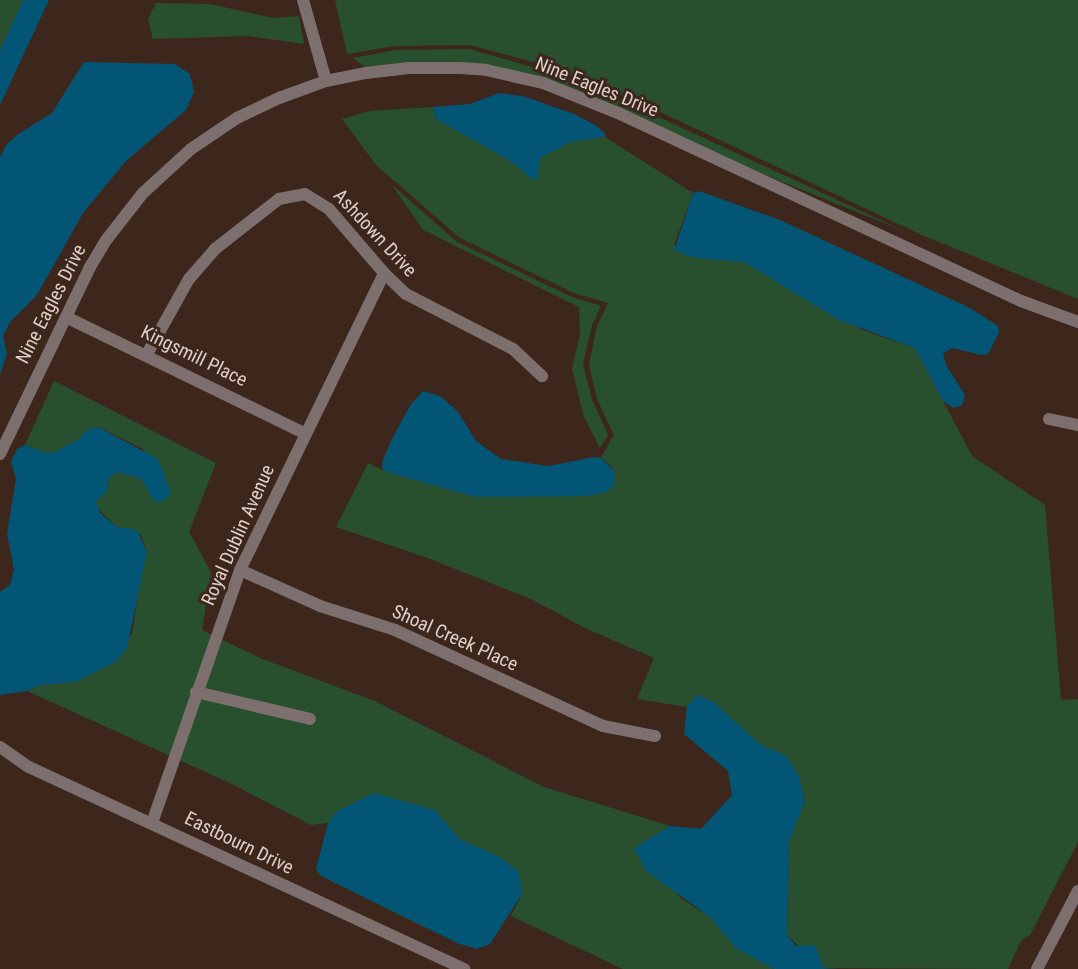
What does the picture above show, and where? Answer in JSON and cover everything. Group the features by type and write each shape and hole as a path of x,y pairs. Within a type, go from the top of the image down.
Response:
{"street":[{"path":"303,0 326,81"},
{"name":"Nine Eagles Drive","path":"0,454 107,239 165,172 237,118 279,98 326,81 366,73 434,68 486,71 543,83 618,113 1021,301 1078,322"},
{"name":"Ashdown Drive","path":"147,354 190,279 215,249 237,229 288,196 305,194 330,209 383,273 406,294 513,349 542,376"},
{"name":"Royal Dublin Avenue","path":"152,823 240,570 383,273"},
{"name":"Kingsmill Place","path":"66,317 147,354 304,433"},
{"path":"1049,419 1078,425"},
{"name":"Shoal Creek Place","path":"240,570 320,606 395,630 603,726 655,736"},
{"path":"196,692 310,719"},
{"name":"Eastbourn Drive","path":"0,747 29,766 464,969"},
{"path":"1037,969 1078,891"}],"green space":[{"path":"0,0 23,0 0,51"},
{"path":"335,0 1078,0 1078,299 922,235 626,96 533,62 470,45 395,46 347,54"},
{"path":"156,3 210,4 273,18 299,16 304,44 248,36 153,39 148,19"},
{"path":"469,49 532,67 624,101 904,231 750,169 544,78 487,65 365,67 353,58 396,50"},
{"path":"433,107 436,119 512,162 529,177 537,179 540,158 571,142 605,137 693,193 674,245 696,258 744,262 862,330 915,348 972,456 1045,505 1061,700 1078,699 1078,842 1030,935 1021,941 1008,969 823,968 787,935 789,841 805,801 799,776 786,756 759,744 698,695 687,707 637,699 654,658 585,628 533,600 425,557 336,527 368,463 387,472 475,497 519,495 612,467 601,458 614,435 597,399 589,365 597,326 608,303 574,293 460,238 376,165 342,119 370,111"},
{"path":"391,184 457,242 572,297 601,306 592,325 583,364 592,400 608,435 600,448 584,417 572,369 580,334 579,307 423,230"},
{"path":"54,381 216,463 189,532 211,572 202,630 260,658 377,702 544,787 670,826 634,848 682,899 710,917 726,932 737,948 774,969 623,969 511,916 522,894 476,847 459,839 435,810 374,793 336,812 328,823 311,825 230,783 27,691 40,685 76,682 132,634 143,560 147,552 141,535 117,527 96,507 96,501 107,492 108,480 117,472 142,479 149,492 143,449 99,427 88,429 79,439 57,451 47,453 25,445"}],"water":[{"path":"23,0 49,0 0,105 0,51"},
{"path":"84,62 175,64 190,74 194,92 186,110 126,161 83,213 37,295 10,322 3,336 7,354 0,375 0,157 6,145 17,135 52,113"},
{"path":"499,93 523,96 574,114 597,126 605,133 605,137 571,142 540,158 537,180 529,177 512,162 436,119 433,107 470,104"},
{"path":"699,191 780,220 970,308 998,326 999,332 988,354 981,355 953,348 943,353 946,365 965,395 962,405 954,408 943,401 915,348 839,320 744,262 696,258 674,251 693,193"},
{"path":"423,391 440,396 458,412 476,441 501,459 548,466 601,458 615,472 614,486 603,493 584,496 475,497 387,472 382,469 383,460 393,437 411,404"},
{"path":"98,427 158,459 170,490 170,496 159,503 151,497 142,479 117,472 108,480 107,492 96,501 100,513 117,527 137,530 147,552 127,648 117,661 76,682 40,685 27,691 0,695 0,592 10,585 14,570 7,534 16,479 11,462 17,449 25,445 47,453 57,451 79,439 88,429"},
{"path":"697,695 715,703 759,744 786,756 799,776 805,801 789,841 787,935 796,946 815,945 823,968 839,969 774,969 736,948 710,917 646,871 634,848 670,826 701,829 732,795 728,771 684,734 687,707"},
{"path":"374,793 435,810 459,839 498,856 518,871 522,894 490,944 477,949 457,943 321,876 316,869 328,823 336,812"}]}
